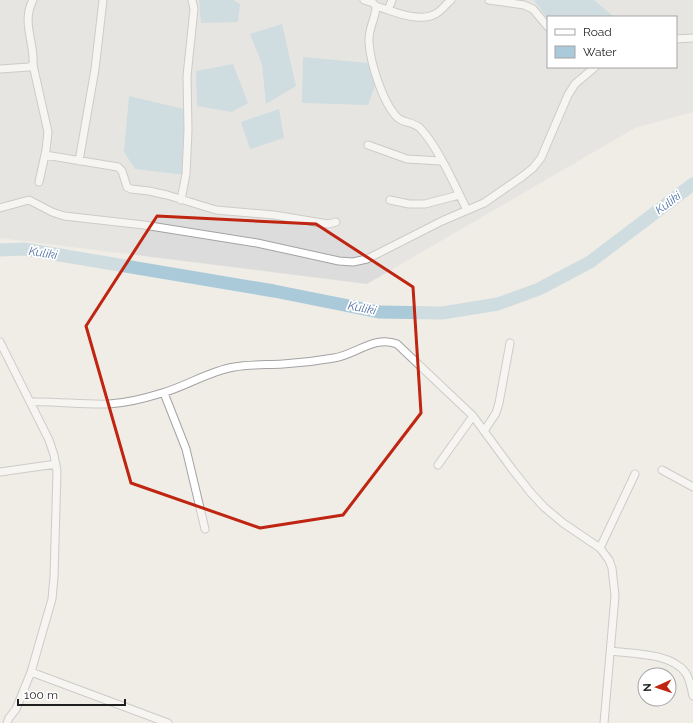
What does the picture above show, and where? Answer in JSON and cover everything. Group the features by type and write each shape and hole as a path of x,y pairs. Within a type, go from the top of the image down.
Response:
{"street":[{"path":"33,0 28,13 28,24 34,59 33,65 48,132 45,156 39,182"},
{"path":"79,161 95,69 102,0"},
{"path":"181,200 186,174 188,130 187,76 194,9 192,0"},
{"path":"364,0 376,6 411,17 436,14 451,0"},
{"path":"388,10 392,0"},
{"path":"489,0 522,2 532,9 547,26"},
{"path":"376,6 376,12 370,27 369,41 373,64 386,101 399,119 412,123 420,128 435,149 467,210"},
{"path":"677,39 693,38"},
{"path":"0,69 29,67 33,65"},
{"path":"0,208 29,200 52,212 64,216 144,225 257,243 339,261 353,262 367,259 442,220 484,203 533,168 541,158 568,95 575,84 594,68"},
{"path":"368,145 407,159 441,162"},
{"path":"45,156 118,167 122,171 127,187 131,189 149,190 216,210 274,215 328,224 336,222"},
{"path":"390,200 409,204 425,204 459,195"},
{"path":"30,402 109,404 164,393 224,369 283,364 346,356 381,341 390,341 397,344 473,416 535,498 563,523 600,548 608,560 614,579 615,596 604,723"},
{"path":"0,342 49,440 56,464 57,497 52,599 31,672 16,709 6,720"},
{"path":"484,430 496,413 499,403 510,343"},
{"path":"164,393 186,449 205,529"},
{"path":"438,465 473,416"},
{"path":"0,472 56,464"},
{"path":"662,470 693,487"},
{"path":"600,548 635,474"},
{"path":"611,651 659,658 678,665 686,673 693,696"},
{"path":"31,672 168,723"}],"highlighted area":[{"path":"157,216 316,224 413,287 421,413 343,515 260,528 131,483 86,326"}],"shaded area":[{"path":"0,0 693,0 693,112 635,128 367,284 0,238"}],"water":[{"path":"199,0 233,0 240,4 238,22 201,23"},
{"path":"534,0 594,0 613,16 547,16 547,18"},
{"path":"282,24 296,86 266,104 262,64 250,34"},
{"path":"303,57 368,63 376,83 368,105 302,103"},
{"path":"233,64 248,103 232,112 197,106 196,71"},
{"path":"129,96 188,110 185,175 135,169 124,152"},
{"path":"279,109 284,138 250,149 241,122"}],"waterway":[{"name":"Kuliki","path":"0,250 24,249 274,291 379,312 442,313 498,304 539,289 590,262 693,184"}]}
